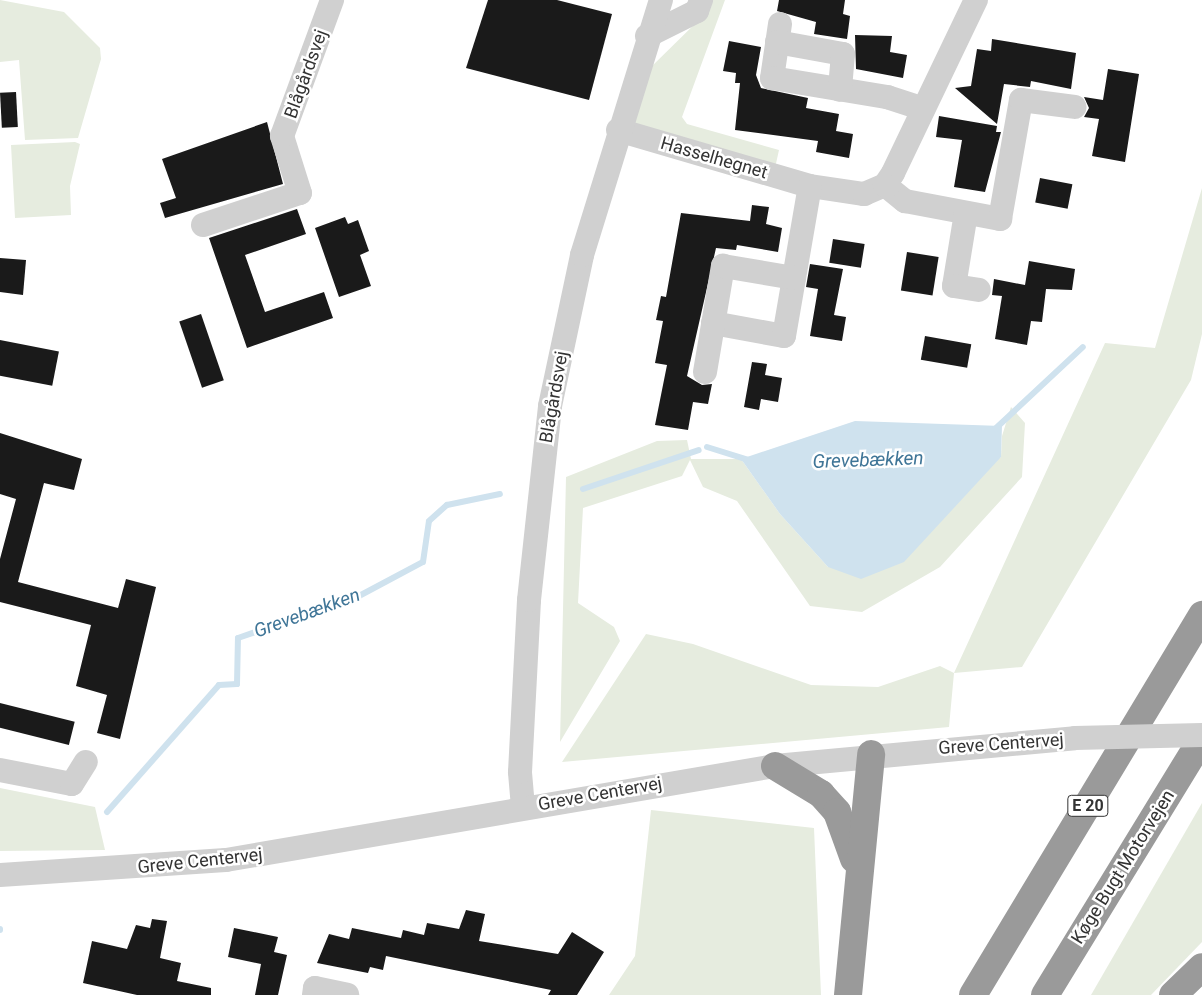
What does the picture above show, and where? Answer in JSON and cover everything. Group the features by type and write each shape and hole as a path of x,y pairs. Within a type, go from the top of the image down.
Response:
{"highway":[{"name":"E 20","path":"973,995 1202,615"},
{"name":"Køge Bugt Motorvejen","path":"1045,995 1202,739"},
{"path":"848,995 871,754"},
{"path":"775,766 821,794 837,812 850,838 858,877"},
{"path":"1173,995 1202,967"}],"street":[{"name":"Blågårdsvej","path":"203,225 300,192 282,136 332,0"},
{"name":"Blågårdsvej","path":"523,807 520,772 529,600 550,406 582,255 618,130 648,36 662,0"},
{"path":"648,36 697,12 702,0"},
{"path":"976,0 885,185 905,201 1000,219 1021,100 1075,107"},
{"path":"840,90 843,54 778,33 772,78 924,108"},
{"path":"815,85 819,60"},
{"name":"Hasselhegnet","path":"618,130 810,186 851,195 885,185"},
{"path":"713,323 784,336 810,186"},
{"path":"966,213 954,286 980,290"},
{"path":"705,372 723,266 794,278"},
{"name":"Greve Centervej","path":"0,875 226,860 523,807 775,766 871,754 1075,738 1202,735"},
{"path":"0,770 72,784 86,762"},
{"path":"314,995 315,988 347,995"}],"shaded area":[{"path":"0,0 64,12 100,48 101,59 78,138 25,140 19,60 0,62"},
{"path":"712,0 725,0 682,117 687,124 779,150 775,168 635,126 633,119 650,68 706,13"},
{"path":"75,142 80,144 70,186 71,215 15,218 11,145"},
{"path":"1202,188 1202,334 1191,380 1022,667 954,673 1105,343 1155,348"},
{"path":"1011,407 1025,423 1022,477 940,567 862,612 810,606 737,501 703,487 690,460 682,476 583,508 578,603 614,627 620,641 560,742 566,477 657,441 687,440 691,459 741,459 780,514 828,567 1001,457 1002,436"},
{"path":"646,634 693,644 811,685 878,687 940,666 954,673 949,727 562,762"},
{"path":"0,788 95,807 105,850 0,851"},
{"path":"1202,803 1202,942 1151,995 1091,995"},
{"path":"651,810 814,828 821,995 609,995 635,956"}],"water":[{"path":"855,421 1002,426 1001,457 904,562 861,579 828,567 780,514 741,459"}],"building":[{"path":"488,0 557,0 612,14 589,100 466,68"},
{"path":"779,0 845,0 843,14 850,16 847,39 814,34 816,22 777,11"},
{"path":"855,35 892,36 890,52 907,55 903,78 856,69"},
{"path":"992,39 1076,53 1071,89 1031,81 1030,87 1004,84 997,124 955,88 971,86 977,49 991,51"},
{"path":"729,41 761,47 756,75 761,88 808,98 806,108 839,114 836,131 853,134 849,158 816,152 818,141 735,130 740,83 735,83 736,73 723,71"},
{"path":"1108,69 1139,74 1125,162 1092,156 1099,119 1084,117 1089,108 1084,97 1103,100"},
{"path":"16,92 18,127 2,128 0,93"},
{"path":"939,116 997,126 996,132 1001,132 985,192 954,187 962,140 936,137"},
{"path":"267,122 283,184 165,218 160,203 176,198 162,159"},
{"path":"1040,178 1072,184 1068,209 1035,203"},
{"path":"752,205 769,207 766,224 782,228 778,252 737,245 736,250 716,248 687,376 702,385 712,384 708,404 693,402 688,430 655,425 667,365 655,363 663,321 656,320 661,296 666,297 681,213 750,221"},
{"path":"297,209 306,234 245,255 265,312 324,292 333,318 247,348 209,238"},
{"path":"345,217 348,224 358,220 369,251 360,255 371,286 339,297 315,228"},
{"path":"833,239 865,244 861,268 829,263"},
{"path":"907,252 939,257 933,296 901,291"},
{"path":"0,258 26,260 23,295 0,292"},
{"path":"1029,261 1075,269 1072,290 1046,289 1042,322 1031,321 1027,345 995,339 1002,296 992,295 994,279 1025,285"},
{"path":"810,264 843,269 834,315 846,317 842,341 810,336 818,289 806,287"},
{"path":"201,314 224,380 202,388 179,321"},
{"path":"925,336 971,344 967,368 921,360"},
{"path":"0,340 59,351 52,386 0,376"},
{"path":"752,362 767,364 765,375 782,378 778,402 761,399 759,410 744,407"},
{"path":"0,433 82,459 74,490 44,483 18,582 118,608 126,579 156,587 120,739 97,733 107,695 76,686 91,625 0,602 0,559 16,499 0,494"},
{"path":"0,703 75,722 69,745 0,728"},
{"path":"466,910 485,914 479,941 558,954 572,932 604,952 577,995 548,995 551,990 386,956 383,970 370,967 368,973 317,963 329,934 349,939 352,928 401,938 403,930 424,935 427,923 459,929"},
{"path":"152,919 167,921 160,958 181,963 177,981 211,988 211,995 137,995 83,983 92,941 127,949 136,925 150,928"},
{"path":"234,928 278,937 274,952 287,955 278,995 255,995 261,964 228,957"}],"waterway":[{"name":"Grevebækken","path":"995,429 1083,347"},
{"name":"Grevebækken","path":"707,447 749,460"},
{"name":"Grevebækken","path":"583,489 699,450"},
{"name":"Grevebækken","path":"107,812 219,685 237,684 238,638 359,596 423,562 429,521 447,505 500,494"}]}
